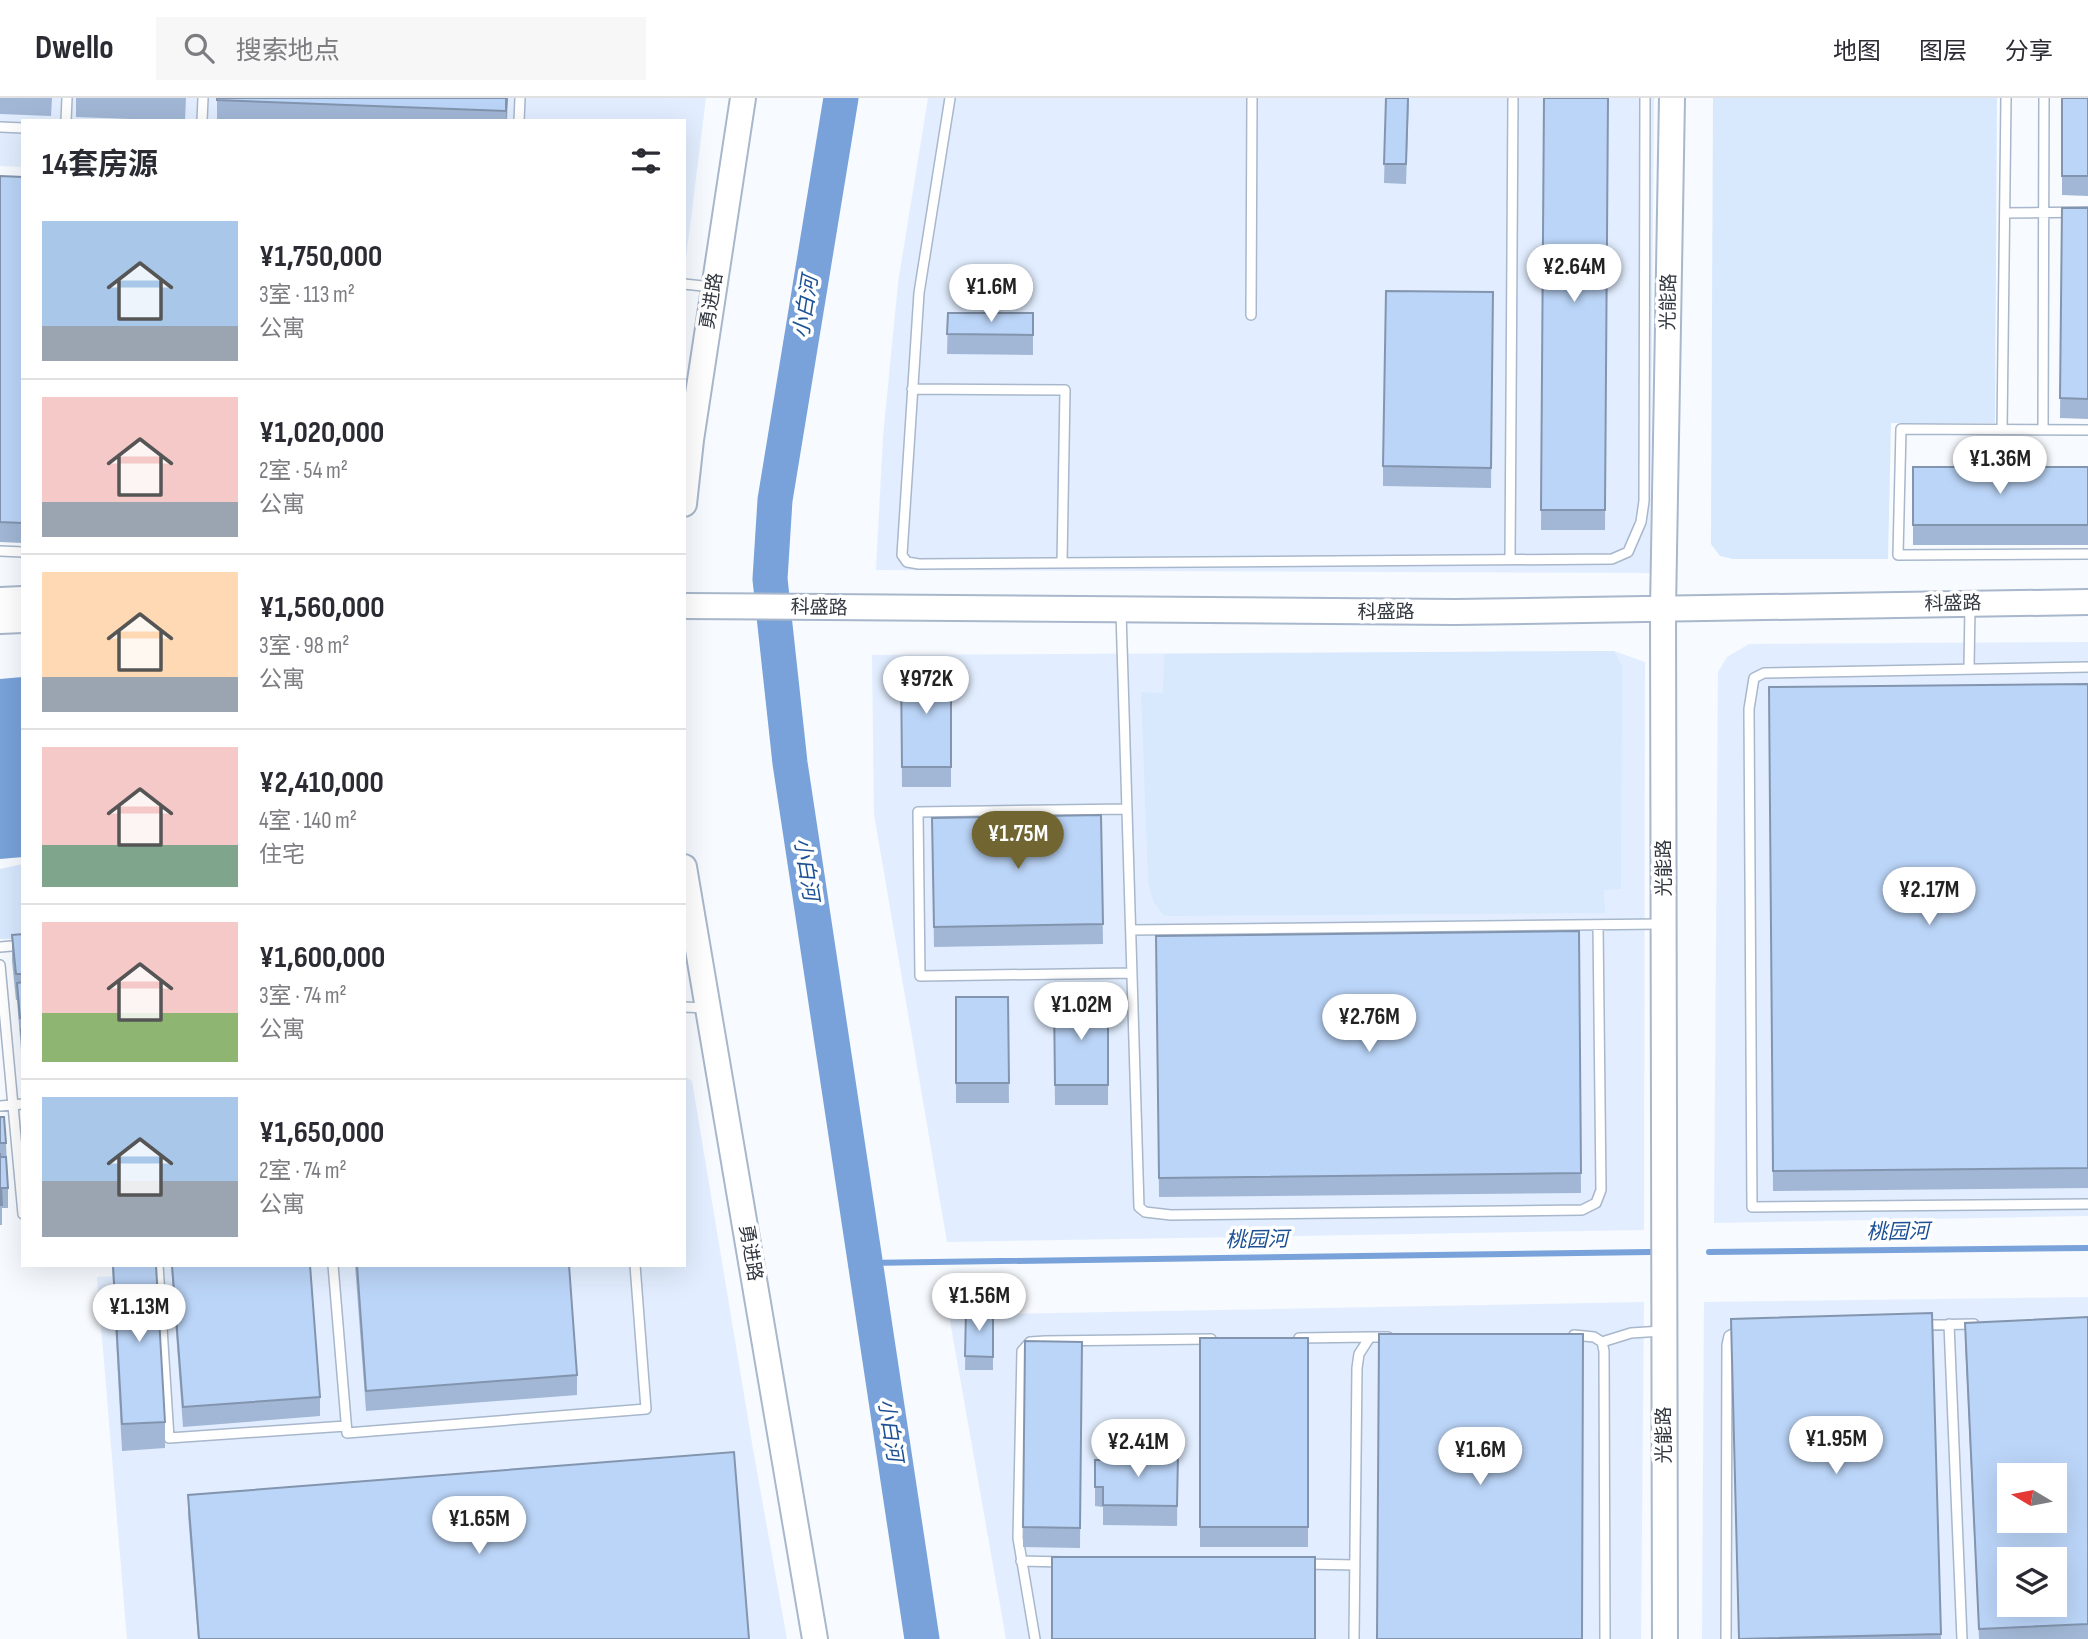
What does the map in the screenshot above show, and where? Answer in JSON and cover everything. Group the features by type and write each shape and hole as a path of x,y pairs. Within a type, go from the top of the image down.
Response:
{"street":[{"name":"勇进路","path":"686,490 743,98"},
{"name":"光能路","path":"1665,1639 1663,609 1672,98"},
{"path":"0,600 21,599"},
{"name":"科盛路","path":"686,606 1455,612 2088,602"},
{"path":"0,621 21,620"},
{"name":"勇进路","path":"686,890 696,1008 815,1639"}],"lane":[{"path":"66,119 67,98"},
{"path":"202,119 203,98"},
{"path":"519,119 520,98"},
{"path":"950,98 919,293 902,555 906,562 1612,559 1628,552 1641,522 1645,98"},
{"path":"1251,315 1252,98"},
{"path":"1510,559 1513,98"},
{"path":"2002,430 2006,98"},
{"path":"2043,430 2044,98"},
{"path":"0,128 21,128"},
{"path":"2005,213 2088,212"},
{"path":"686,284 714,287"},
{"path":"912,389 1065,390 1062,563"},
{"path":"2088,430 1901,429 1898,555 2088,554"},
{"path":"0,551 21,552"},
{"path":"1969,668 1970,604"},
{"path":"1121,610 1139,1207 1144,1212 1171,1215 1582,1210 1596,1203 1601,1190 1598,925"},
{"path":"2088,667 1764,673 1754,678 1749,709 1752,1207 2088,1204"},
{"path":"1127,809 918,812 920,976 1132,973"},
{"path":"1131,929 1664,924"},
{"path":"0,947 21,945"},
{"path":"0,965 18,1104 21,1170"},
{"path":"0,1106 18,1104"},
{"path":"158,1267 169,1438 346,1426"},
{"path":"333,1267 347,1433 646,1409 635,1267"},
{"path":"1910,1325 1991,1323"},
{"path":"1949,1324 1962,1639"},
{"path":"1726,1639 1727,1345 1729,1336 1738,1330 1752,1328"},
{"path":"1558,1335 1585,1335 1602,1342 1631,1333 1664,1331"},
{"path":"1354,1639 1357,1368 1359,1354 1370,1337"},
{"path":"1289,1338 1397,1337"},
{"path":"1035,1639 1017,1538 1022,1351 1030,1342 1045,1341 1221,1339"},
{"path":"1602,1342 1605,1639"},
{"path":"1021,1561 1077,1562"},
{"path":"1299,1564 1355,1565"}],"shaded area":[{"path":"0,98 706,98 686,258 686,119 21,119 21,167 0,166"},
{"path":"928,98 1654,98 1650,573 876,570 883,437 898,283"},
{"path":"1713,98 1997,98 1995,423 1891,423 1888,559 1733,559 1720,556 1711,544"},
{"path":"2088,642 2088,1216 1714,1223 1718,672 1727,657 1749,644"},
{"path":"1614,651 1645,662 1644,1230 947,1242 874,814 872,655"},
{"path":"1614,651 1622,666 1621,889 1604,890 1605,913 1165,916 1155,903 1148,879 1141,692 1163,693 1164,654"},
{"path":"21,864 21,939 0,939 0,869"},
{"path":"686,1077 692,1081 787,1639 127,1639 97,1277 151,1274 151,1267 686,1267"},
{"path":"2088,1297 2088,1639 1702,1639 1704,1302"},
{"path":"1644,1302 1641,1639 1006,1639 949,1315"}],"water":[{"path":"21,677 21,857 0,859 0,679"}],"building":[{"path":"506,98 506,111 217,100"},
{"path":"1386,98 1408,98 1406,164 1384,164"},
{"path":"1544,98 1608,98 1605,510 1541,510"},
{"path":"2062,98 2088,98 2088,176 2062,176"},
{"path":"0,176 21,177 21,523 0,522"},
{"path":"2062,208 2088,208 2088,399 2060,398"},
{"path":"1386,291 1493,292 1491,468 1383,466"},
{"path":"948,313 1033,313 1033,335 947,334"},
{"path":"1913,467 2088,467 2088,525 1913,525"},
{"path":"901,666 951,666 951,767 902,767"},
{"path":"2088,684 2088,1168 1773,1171 1769,687"},
{"path":"1101,815 1103,924 934,927 932,818"},
{"path":"1579,931 1581,1173 1159,1178 1156,936"},
{"path":"21,934 21,974 16,974 12,935"},
{"path":"21,982 21,1018 20,1018 17,983"},
{"path":"956,997 1008,997 1009,1083 956,1083"},
{"path":"1054,999 1108,999 1108,1085 1055,1085"},
{"path":"0,1117 4,1117 6,1143 0,1143"},
{"path":"0,1157 6,1157 8,1188 1,1188 2,1205 0,1205"},
{"path":"113,1267 156,1267 165,1422 122,1424"},
{"path":"172,1267 310,1267 320,1397 183,1407"},
{"path":"357,1267 569,1267 577,1375 366,1391"},
{"path":"966,1310 993,1310 993,1357 965,1356"},
{"path":"1932,1313 1941,1634 1739,1639 1731,1319"},
{"path":"2088,1317 2088,1624 1979,1629 1965,1323"},
{"path":"1379,1334 1583,1334 1582,1639 1377,1639"},
{"path":"1200,1338 1308,1338 1308,1527 1200,1527"},
{"path":"1025,1341 1082,1342 1080,1528 1023,1527"},
{"path":"734,1452 749,1639 199,1639 188,1495"},
{"path":"1104,1453 1178,1454 1177,1506 1103,1505 1103,1487 1095,1487 1095,1460 1104,1460"},
{"path":"1052,1557 1315,1557 1315,1639 1052,1639"}],"waterway":[{"name":"小白河","path":"841,98 775,500 770,579 790,763 922,1639"},
{"name":"桃园河","path":"1709,1252 2088,1248"},
{"name":"桃园河","path":"865,1263 1650,1252"}]}
